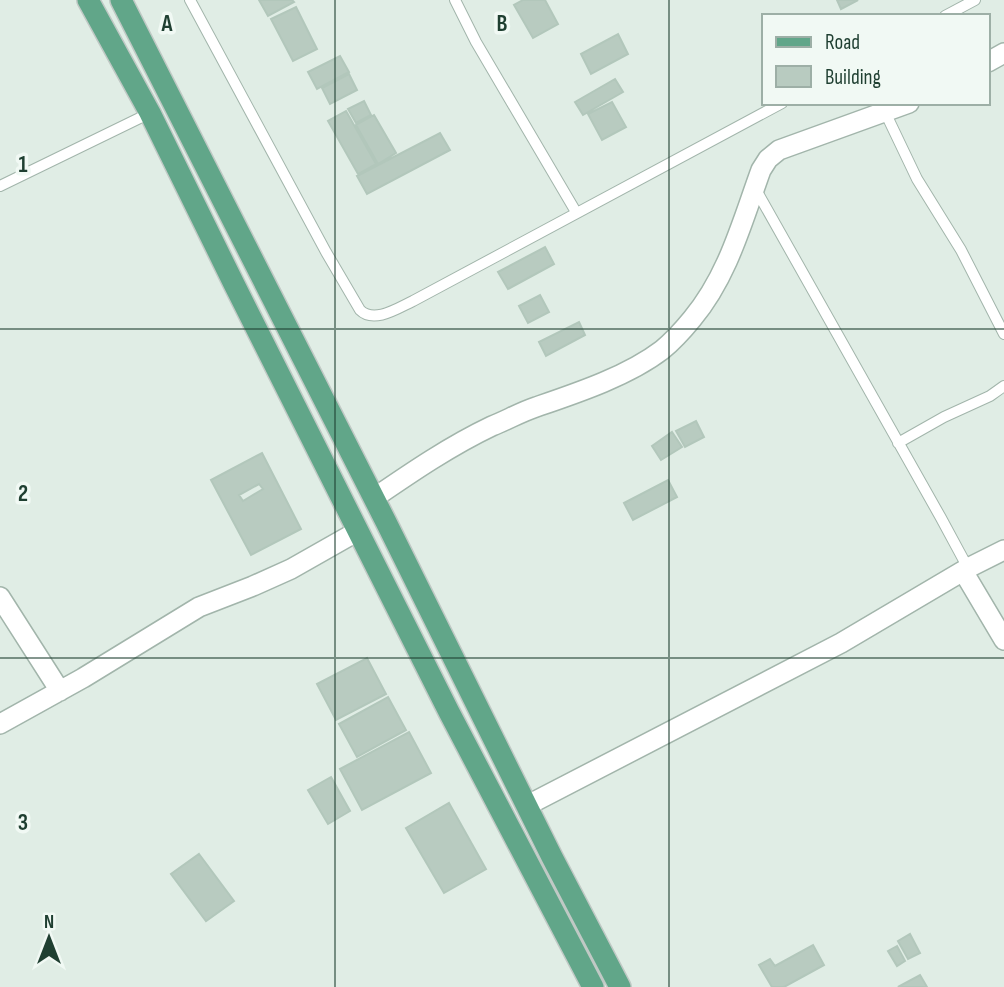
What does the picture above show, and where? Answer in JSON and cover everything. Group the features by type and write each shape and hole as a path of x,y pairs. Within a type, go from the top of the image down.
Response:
{"main road":[{"path":"88,0 150,113 449,712 593,987"},
{"path":"121,0 374,498 526,806 620,987"}],"street":[{"path":"374,498 432,459 489,428 534,407 604,381 663,349 692,319 719,279 761,170 768,159 779,150 904,105"},
{"path":"0,724 61,691 199,607 291,569 358,531"},
{"path":"526,806 841,643 965,569 1004,550"},
{"path":"965,569 1004,640"},
{"path":"0,597 61,691"}],"lane":[{"path":"190,0 326,252 356,304 364,314 372,316 382,315 413,301 778,105"},
{"path":"455,0 576,212"},
{"path":"950,14 975,0"},
{"path":"885,112 917,179 961,250 1004,334"},
{"path":"0,186 150,113"},
{"path":"754,188 941,518 965,569"},
{"path":"898,443 944,417 990,396 1004,386"}],"building":[{"path":"259,0 292,0 294,2 268,16"},
{"path":"523,0 545,0 558,24 533,38 514,5"},
{"path":"837,0 858,0 841,9"},
{"path":"296,7 317,49 293,61 271,19"},
{"path":"618,34 628,54 591,74 581,54"},
{"path":"340,56 349,72 317,89 308,72"},
{"path":"349,74 357,90 330,104 322,88"},
{"path":"615,79 623,92 583,115 575,102"},
{"path":"364,101 371,115 356,123 348,109"},
{"path":"612,102 626,127 602,140 588,114"},
{"path":"346,111 376,164 358,174 328,121"},
{"path":"374,115 396,153 378,164 356,125"},
{"path":"440,133 450,150 367,194 357,176"},
{"path":"545,247 554,264 508,289 498,272"},
{"path":"540,295 549,312 528,323 519,306"},
{"path":"579,322 585,335 546,356 539,342"},
{"path":"696,421 704,437 685,447 676,431"},
{"path":"672,432 682,447 661,460 652,446"},
{"path":"262,453 301,529 251,555 211,480","holes":["259,484 263,489 243,501 239,495"]},
{"path":"668,480 677,497 633,520 624,503"},
{"path":"367,658 386,694 336,720 317,684"},
{"path":"388,697 406,730 357,757 339,724"},
{"path":"409,732 431,773 362,810 340,769"},
{"path":"331,777 350,811 328,824 308,790"},
{"path":"449,803 486,869 444,893 406,828"},
{"path":"199,854 234,901 206,921 171,874"},
{"path":"910,934 920,953 908,959 898,941"},
{"path":"813,945 824,965 784,987 772,987 759,965 770,959 775,966"},
{"path":"897,946 905,961 897,966 888,951"},
{"path":"920,975 927,987 898,987"}]}
